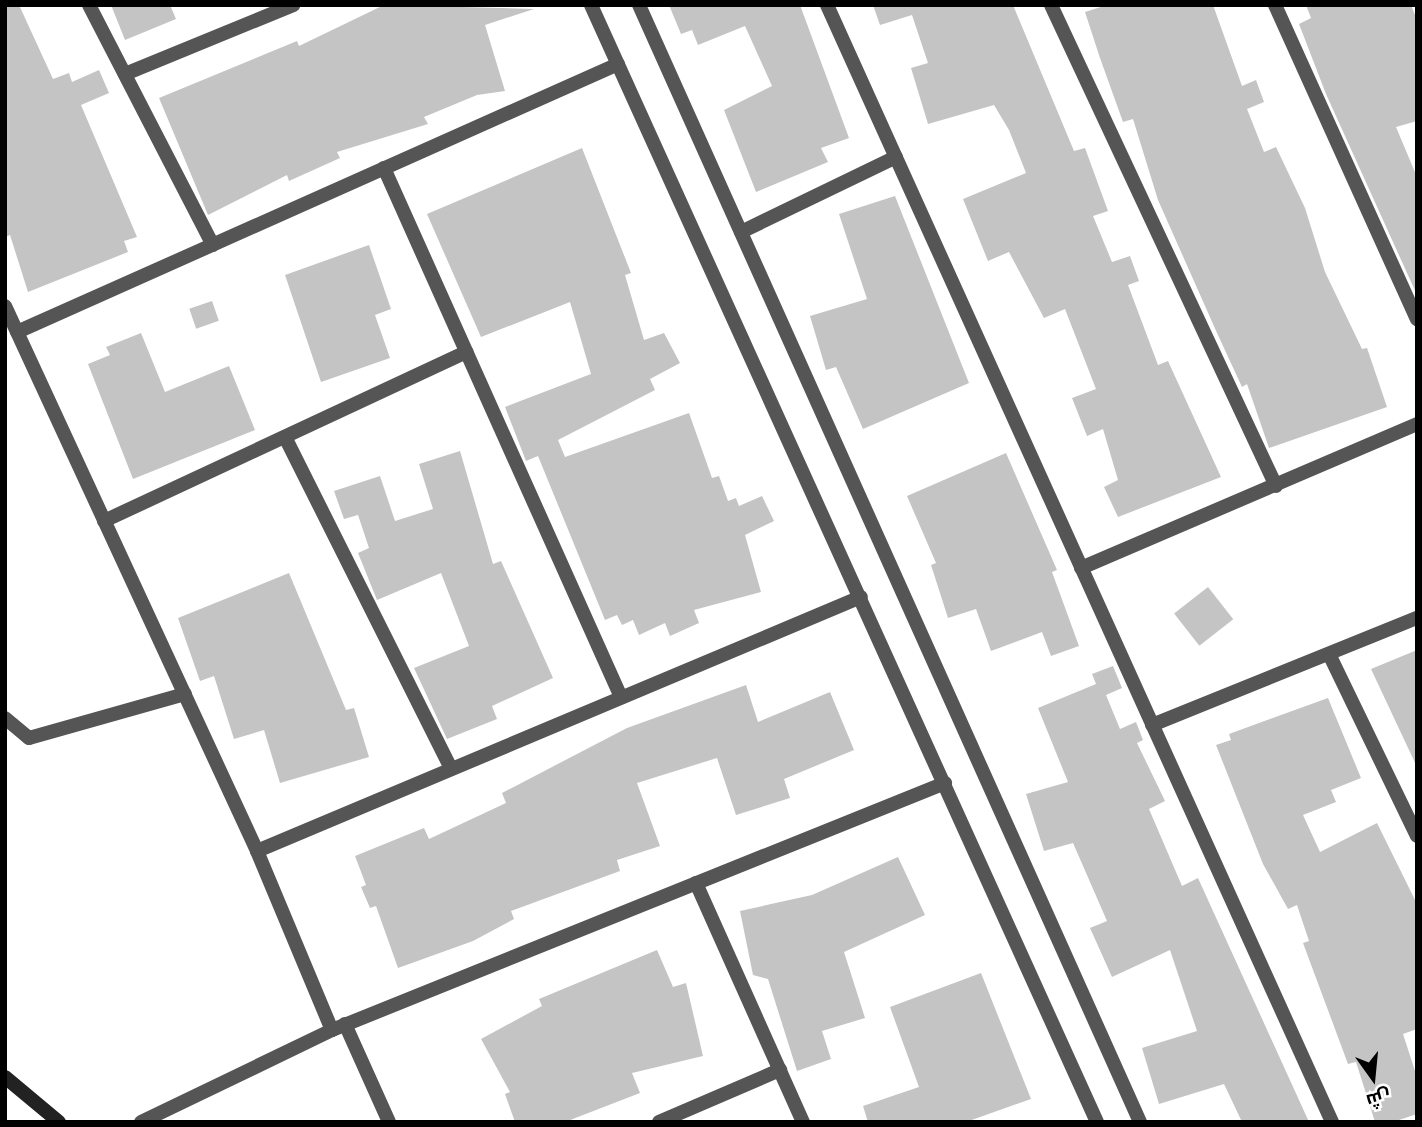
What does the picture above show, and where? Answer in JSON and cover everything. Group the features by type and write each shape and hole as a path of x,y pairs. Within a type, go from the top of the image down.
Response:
{"main road":[{"path":"5,1077 59,1122"}],"street":[{"path":"89,5 213,245"},
{"path":"125,74 293,5"},
{"path":"591,5 1097,1122"},
{"path":"639,5 1140,1122"},
{"path":"827,5 1332,1122"},
{"path":"1051,5 1276,486"},
{"path":"1276,5 1417,319"},
{"path":"17,332 618,64"},
{"path":"741,232 896,157"},
{"path":"384,168 621,697"},
{"path":"5,306 339,1027 389,1122"},
{"path":"104,521 466,352"},
{"path":"1081,568 1417,424"},
{"path":"285,437 451,769"},
{"path":"257,851 860,597"},
{"path":"1152,725 1417,618"},
{"path":"1329,654 1417,836"},
{"path":"5,718 29,738 184,694"},
{"path":"141,1122 339,1027 945,783"},
{"path":"696,883 803,1122"},
{"path":"659,1122 780,1070"}],"building":[{"path":"5,5 19,5 53,79 69,73 72,82 99,70 109,93 81,105 137,237 124,241 128,252 28,292 10,235 5,237"},
{"path":"111,5 170,5 176,19 125,40"},
{"path":"384,5 534,9 485,25 505,91 477,95 424,117 428,124 337,152 340,158 289,181 287,175 208,215 159,98 297,41 299,46"},
{"path":"669,5 800,5 849,138 821,148 828,162 756,192 724,110 772,86 745,26 698,45 692,30 681,34"},
{"path":"873,5 1013,5 1074,151 1085,148 1108,211 1093,216 1112,262 1130,256 1139,281 1128,285 1158,365 1168,361 1221,477 1118,517 1104,487 1118,480 1103,429 1087,436 1072,398 1096,389 1065,309 1044,318 1009,252 988,261 963,199 1026,173 1009,130 994,105 928,124 911,68 928,63 912,15 880,25"},
{"path":"1107,5 1213,5 1242,86 1256,80 1264,102 1247,109 1264,152 1276,147 1305,208 1325,272 1362,349 1367,348 1387,407 1269,448 1247,384 1242,387 1158,200 1133,119 1123,122 1085,12"},
{"path":"1306,5 1411,5 1417,20 1417,121 1396,127 1417,177 1417,295 1326,94 1299,24 1311,18"},
{"path":"582,148 631,273 625,275 644,340 664,333 680,363 650,379 655,390 558,440 565,457 689,413 712,478 719,476 728,501 736,498 739,506 762,496 774,521 745,535 761,592 694,610 699,623 670,636 665,623 639,635 633,620 622,625 617,615 605,620 538,456 526,461 505,407 591,374 570,302 481,337 427,214"},
{"path":"895,196 969,383 863,429 836,367 826,370 810,316 867,299 839,214"},
{"path":"369,245 391,309 375,315 390,358 321,382 285,275"},
{"path":"212,301 219,321 196,329 189,309"},
{"path":"141,333 165,392 229,366 255,430 133,479 88,364 110,355 106,347"},
{"path":"460,451 493,564 501,561 553,678 492,706 497,719 447,739 414,668 469,646 441,573 377,600 358,553 369,548 358,515 344,519 334,491 380,476 395,521 433,509 419,464"},
{"path":"1006,453 1057,570 1052,572 1079,646 1051,656 1042,632 991,651 976,609 948,618 931,565 936,563 907,496"},
{"path":"289,573 346,710 354,708 369,757 280,783 264,730 234,739 214,676 200,681 178,618"},
{"path":"1208,587 1233,619 1199,646 1174,613"},
{"path":"1417,650 1417,767 1371,669"},
{"path":"1113,666 1122,688 1106,695 1120,729 1136,722 1143,740 1137,743 1165,801 1149,809 1182,886 1198,878 1309,1122 1242,1122 1224,1084 1159,1104 1142,1048 1197,1031 1170,950 1112,977 1090,928 1107,921 1073,843 1044,851 1026,794 1068,782 1038,708 1096,684 1092,674"},
{"path":"746,685 758,722 830,692 854,750 784,779 790,798 736,815 717,758 637,783 660,846 617,860 620,871 511,911 514,919 473,941 398,968 376,906 370,908 361,887 366,885 355,856 424,828 429,839 506,803 502,793 627,728"},
{"path":"1328,698 1361,778 1331,790 1336,802 1303,815 1320,852 1377,823 1417,904 1417,1029 1403,1034 1417,1077 1417,1114 1393,1122 1375,1122 1356,1062 1348,1064 1303,943 1309,941 1297,905 1288,909 1263,864 1216,745 1231,740 1229,734"},
{"path":"898,857 925,915 844,952 865,1018 822,1031 831,1059 797,1071 768,979 753,975 740,911 812,895"},
{"path":"657,950 673,987 686,983 703,1056 632,1073 640,1093 565,1122 515,1122 505,1094 510,1092 481,1039 542,1006 539,999"},
{"path":"981,973 1031,1099 966,1122 868,1122 863,1106 919,1087 890,1007"}]}
